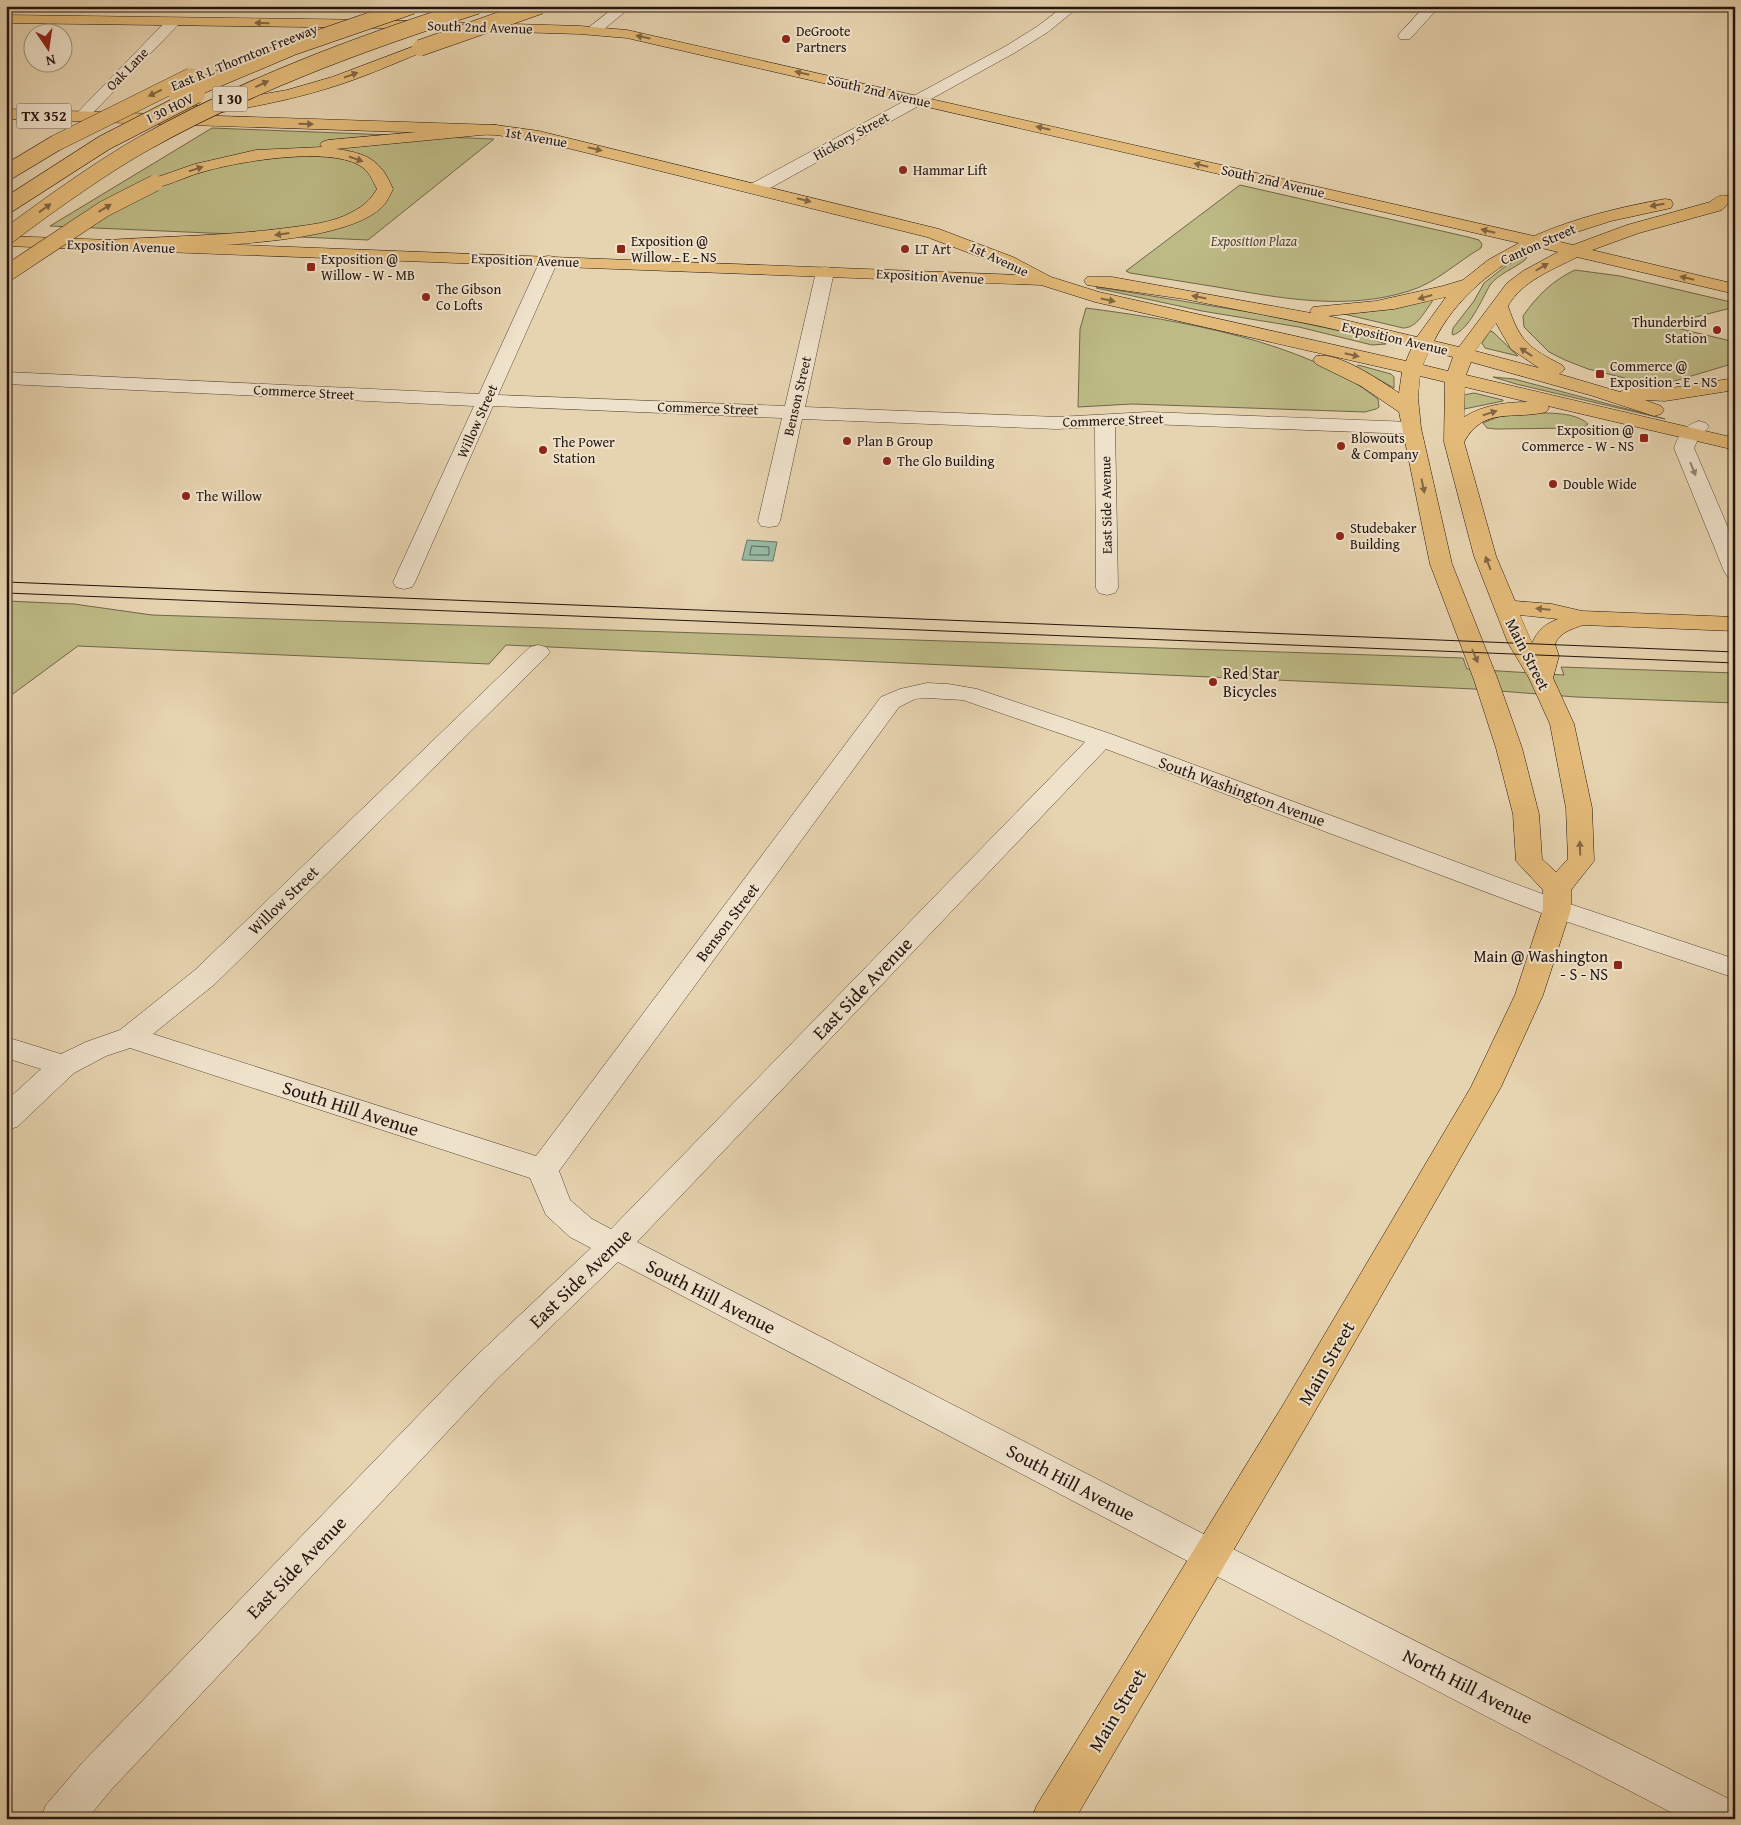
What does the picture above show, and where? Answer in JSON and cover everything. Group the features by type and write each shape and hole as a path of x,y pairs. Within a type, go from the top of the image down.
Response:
{"main road":[{"name":"East R L Thornton Freeway","path":"6,173 56,143 184,80 274,43 380,6"},
{"name":"I 30 HOV","path":"6,193 99,136 197,86 316,38 412,6"},
{"name":"I 30 HOV","path":"6,206 104,143 177,104 258,68 317,45 432,6"},
{"name":"East R L Thornton Freeway","path":"6,237 92,175 199,113 264,82 348,48 477,6"},
{"path":"150,119 257,101 308,90 540,6"},
{"path":"6,10 26,15 85,21"},
{"name":"South 2nd Avenue","path":"6,18 85,21 379,24 594,31 646,38 918,99 1735,289"},
{"name":"1st Avenue","path":"6,114 496,130 539,136 757,188 948,252 1007,261 1044,281"},
{"path":"6,274 104,208 155,183 201,167 289,149 496,130"},
{"path":"107,245 273,235 311,230 335,224 365,212 377,203 385,189 380,173 365,162 348,156 312,151 284,152 238,159"},
{"name":"Canton Street","path":"1557,898 1529,861 1526,814 1509,748 1486,680 1440,564 1410,418 1412,369 1423,344 1436,322 1486,269 1511,254 1535,242 1628,210 1682,201 1729,199"},
{"name":"Canton Street","path":"1505,608 1485,556 1454,442 1454,379 1464,354 1513,287 1546,265 1574,251 1633,229 1716,206 1729,199"},
{"name":"Exposition Avenue","path":"6,242 1112,282 1247,306 1464,354 1645,406 1695,430"},
{"path":"855,273 918,265 948,252"},
{"name":"Exposition Avenue","path":"1044,281 1095,298 1225,325 1589,411 1695,430 1735,442"},
{"path":"1247,306 1308,311 1377,307 1412,301 1471,283"},
{"path":"1499,306 1506,330 1515,344 1540,361 1600,392 1666,395 1735,384"},
{"path":"1225,325 1344,368 1384,391 1410,418"},
{"path":"1645,406 1686,407 1735,398"},
{"path":"1454,442 1462,428 1472,420 1496,411 1527,407 1589,411"},
{"name":"Main Street","path":"1052,1819 1310,1390 1486,1087 1529,995 1557,898 1581,861 1579,808 1562,724 1541,678 1520,643 1505,608 1557,610 1580,618 1735,624"},
{"path":"1541,678 1547,656 1543,644 1546,635 1557,627 1580,618"}],"street":[{"path":"594,31 625,6"},
{"name":"Hickory Street","path":"757,188 1011,49 1043,29 1072,6"},
{"path":"1405,36 1433,6"},
{"name":"Oak Lane","path":"81,117 173,22"},
{"name":"Willow Street","path":"404,582 549,261"},
{"name":"Benson Street","path":"769,521 825,272"},
{"name":"Commerce Street","path":"6,378 186,384 259,391 1058,422 1167,418 1410,418"},
{"name":"East Side Avenue","path":"1105,421 1107,588"},
{"path":"1695,430 1684,448 1735,572"},
{"name":"Willow Street","path":"6,1119 64,1066 96,1048 130,1037 205,977 538,652"},
{"name":"South Washington Avenue","path":"922,691 947,690 968,694 1102,739 1557,898 1735,969"},
{"name":"Benson Street","path":"543,1170 890,702 903,694 922,691"},
{"name":"East Side Avenue","path":"61,1819 97,1776 483,1372 614,1246 1102,739"},
{"name":"South Hill Avenue","path":"130,1037 543,1170 558,1207 581,1228 1210,1555"},
{"path":"6,1047 64,1066"},
{"name":"North Hill Avenue","path":"1210,1555 1726,1819"}],"green space":[{"path":"212,128 494,139 368,240 50,226"},
{"name":"Exposition Plaza","path":"1240,185 1468,237 1479,240 1482,244 1481,248 1437,278 1419,287 1385,297 1361,300 1313,301 1265,295 1126,271"},
{"path":"1527,257 1525,260 1493,281 1470,321 1453,335 1453,328 1474,301 1484,283 1507,265"},
{"path":"1575,270 1620,276 1735,303 1735,307 1664,325 1735,342 1735,363 1661,385 1649,384 1588,369 1549,352 1524,327 1523,316 1546,289"},
{"path":"1097,287 1261,314 1364,336 1386,344 1372,345 1299,327 1202,311"},
{"path":"1432,299 1432,302 1420,319 1412,325 1403,328 1344,314 1391,309"},
{"path":"1086,308 1200,327 1240,336 1278,348 1315,362 1349,379 1378,399 1379,407 1365,412 1132,404 1078,407 1080,329"},
{"path":"1490,331 1518,356 1485,348 1482,343"},
{"path":"1358,365 1391,374 1394,377 1394,388 1356,367"},
{"path":"1493,377 1514,379 1665,419 1516,384"},
{"path":"1474,393 1503,401 1464,409 1464,395"},
{"path":"1532,413 1569,415 1588,424 1584,427 1573,428 1496,429 1487,428 1483,423 1500,416"},
{"path":"6,601 74,604 152,615 1463,658 1467,669 1564,675 1561,667 1735,673 1735,703 1576,697 1474,689 506,645 489,664 78,646 6,699"}],"water":[{"path":"747,540 777,542 773,561 742,560"}],"tram line":[{"path":"6,582 1735,652"},
{"path":"6,593 1735,663"}],"place":[{"name":"DeGroote Partners","path":"786,39"},
{"name":"Hammar Lift","path":"903,170"},
{"name":"Exposition @ Willow - E - NS","path":"621,249"},
{"name":"LT Art","path":"905,249"},
{"name":"Exposition @ Willow - W - MB","path":"311,267"},
{"name":"The Gibson Co Lofts","path":"426,297"},
{"name":"Thunderbird Station","path":"1717,330"},
{"name":"Commerce @ Exposition - E - NS","path":"1600,374"},
{"name":"Exposition @ Commerce - W - NS","path":"1644,438"},
{"name":"Plan B Group","path":"847,441"},
{"name":"Blowouts & Company","path":"1341,446"},
{"name":"The Power Station","path":"543,450"},
{"name":"The Glo Building","path":"887,461"},
{"name":"Double Wide","path":"1553,484"},
{"name":"The Willow","path":"186,496"},
{"name":"Studebaker Building","path":"1340,536"},
{"name":"Red Star Bicycles","path":"1213,682"},
{"name":"Main @ Washington - S - NS","path":"1618,965"}]}
